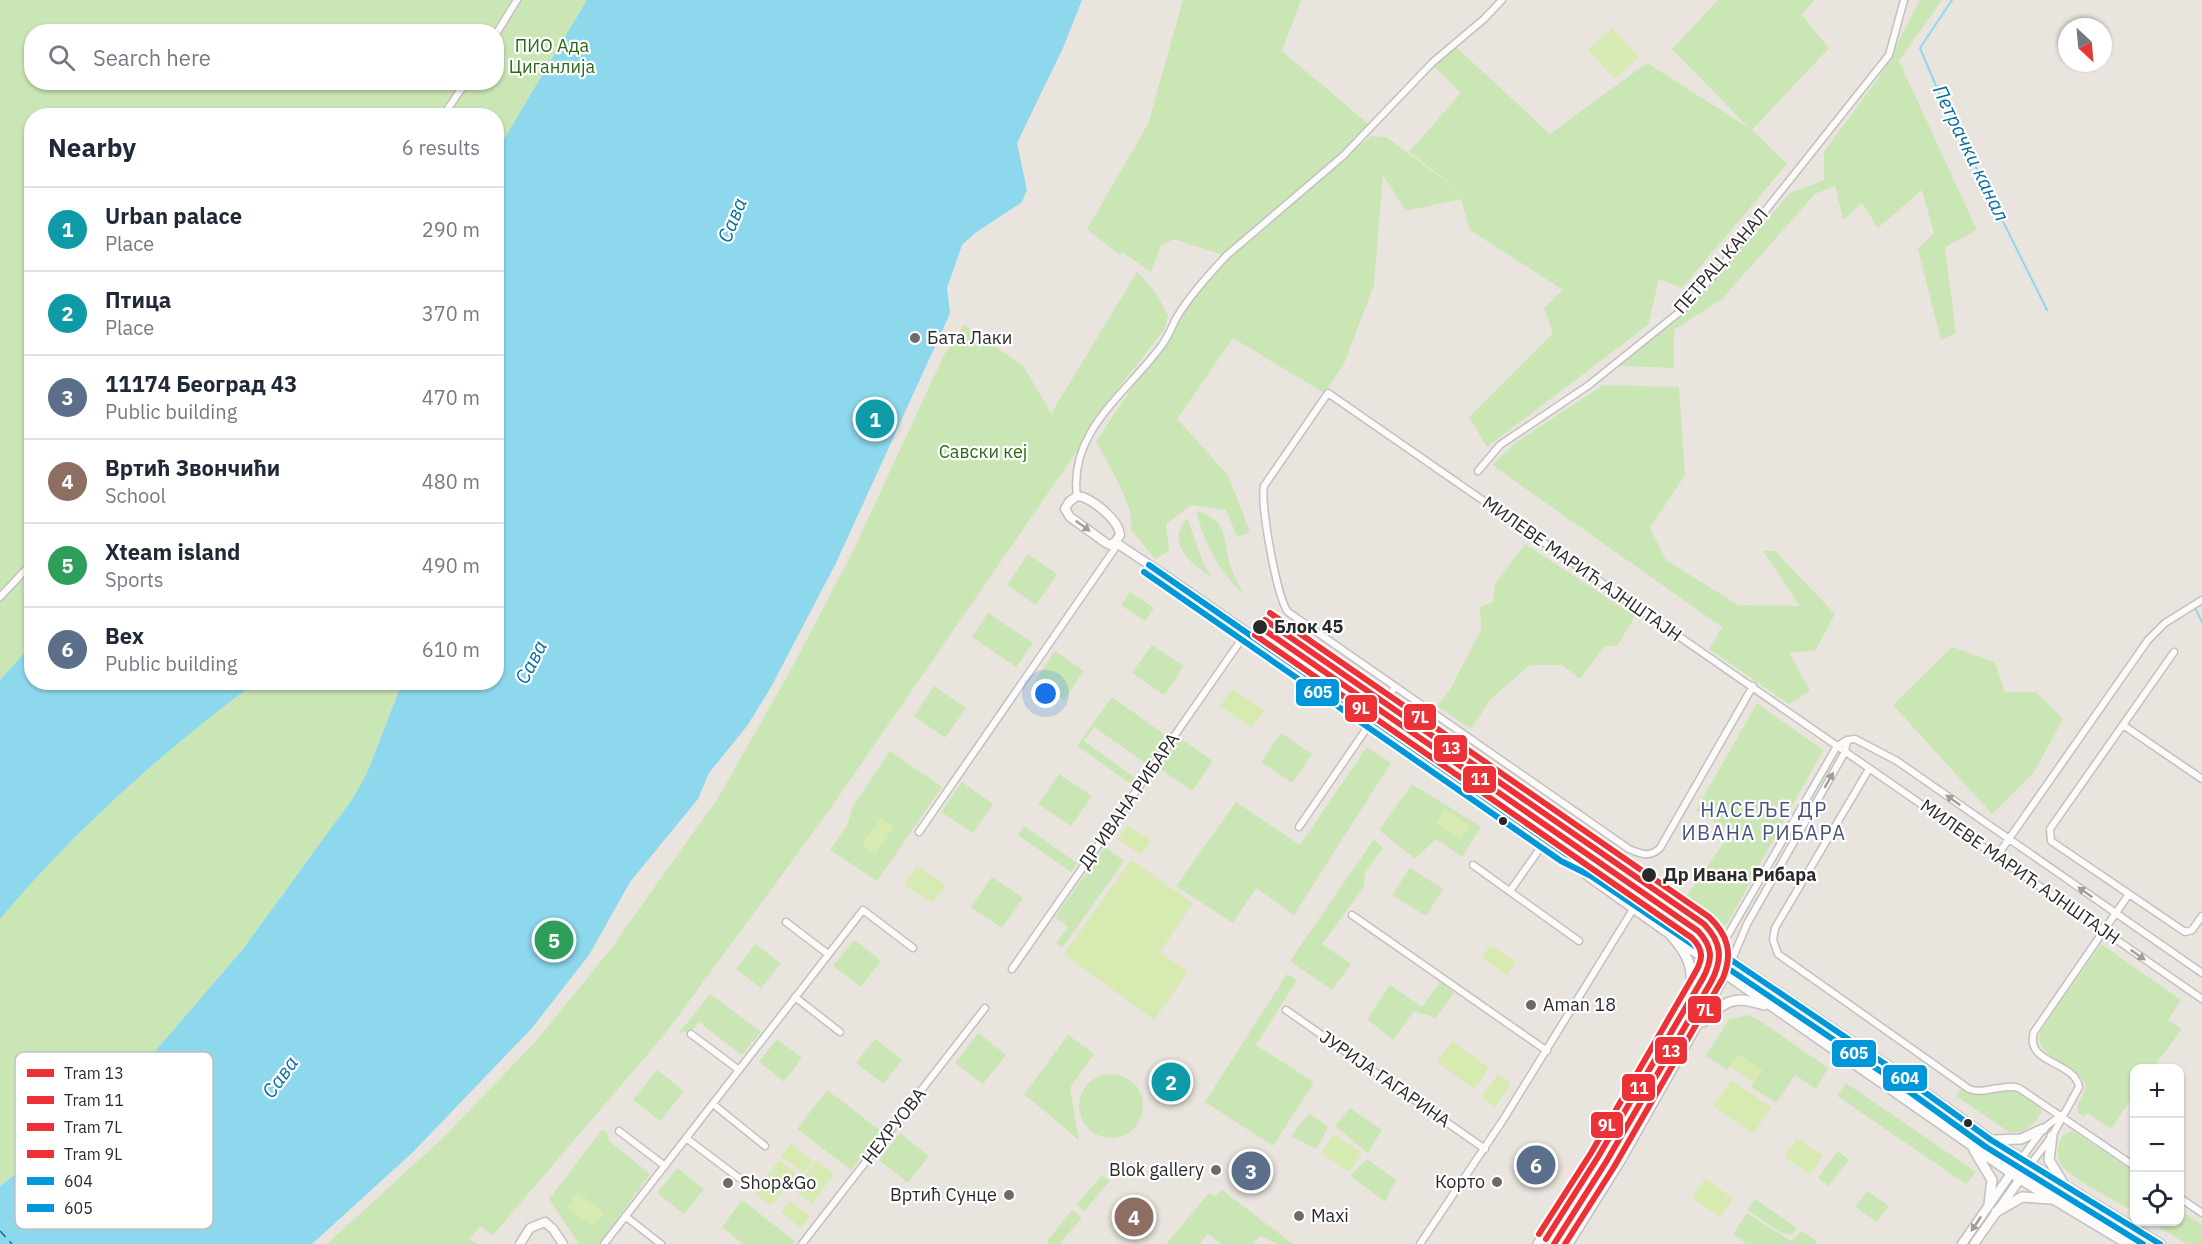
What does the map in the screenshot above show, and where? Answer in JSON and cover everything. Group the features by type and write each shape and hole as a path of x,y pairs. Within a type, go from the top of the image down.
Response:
{"main road":[{"path":"1671,935 1684,952 1692,970 1688,998"},
{"path":"1538,1244 1718,952 1891,1068 1991,1140 2160,1244"},
{"path":"1568,1244 1622,1160 1697,1028 1731,962"},
{"path":"1710,963 2011,1173 2128,1244"},
{"path":"1697,1028 1731,1000 1744,999 1772,1007"},
{"path":"1991,1140 2016,1140 2043,1129"},
{"path":"2052,1136 2049,1161 2055,1174 2073,1192"},
{"path":"1970,1143 1989,1173 1992,1187 1989,1204"},
{"path":"1996,1212 2022,1197 2048,1199 2062,1204"}],"street":[{"path":"502,24 517,0"},
{"path":"1077,496 1076,466 1091,432 1128,381 1161,346 1177,318 1226,256 1343,156 1373,128 1433,62 1484,19 1502,0"},
{"name":"ПЕТРАЦ КАНАЛ","path":"1478,471 1500,446 1589,385 1682,310 1695,296 1889,54 1904,0"},
{"path":"448,108 461,90"},
{"name":"МИЛЕВЕ МАРИЋ АЈНШТАЈН","path":"1395,687 1288,612 1281,600 1263,500 1264,486 1328,393 2202,998"},
{"path":"919,832 1117,543 1120,535 1118,526 1090,500 1077,496"},
{"path":"1077,496 1066,505 1070,517 1106,543 1110,545 1117,543"},
{"path":"1117,543 1545,840 1566,854 1595,868 1718,952 1837,746 1847,740"},
{"path":"0,597 24,572"},
{"path":"1997,856 2148,640 2165,623 2202,600"},
{"name":"ДР ИВАНА РИБАРА","path":"1012,969 1246,633"},
{"path":"2174,652 2048,835 2051,840 2185,932 2192,930 2202,916"},
{"path":"1299,827 1395,687 1629,849 1646,855 1660,848 1752,686"},
{"path":"2123,724 2202,779"},
{"path":"1731,962 1748,924 1845,752 1847,740"},
{"name":"МИЛЕВЕ МАРИЋ АЈНШТАЈН","path":"1847,740 1860,740 1886,754 2202,973"},
{"path":"1869,769 1775,928 1773,940 1778,954 1969,1089 1975,1091 2003,1086 2015,1087 2062,1115 2130,1163"},
{"path":"1510,891 1545,840"},
{"path":"1566,854 1589,877 1710,963"},
{"path":"1473,865 1580,941"},
{"path":"1974,1244 2052,1136 2077,1092 2078,1082 2037,1052 2032,1038 2129,894"},
{"path":"1420,1244 1485,1149 1640,898"},
{"path":"604,1244 862,910 913,948"},
{"path":"1352,915 1546,1051"},
{"path":"786,922 828,954"},
{"path":"795,997 840,1032"},
{"name":"НЕХРУОВА","path":"802,1244 985,1008"},
{"name":"ЈУРИЈА ГАГАРИНА","path":"1286,1010 1485,1149"},
{"path":"691,1034 739,1070"},
{"path":"713,1104 765,1146"},
{"path":"1962,1244 2043,1129 2062,1115"},
{"path":"619,1131 665,1166"},
{"path":"686,1138 739,1178"},
{"path":"2184,1201 2202,1214"},
{"path":"625,1216 661,1244"},
{"path":"520,1244 530,1228 545,1222 563,1244"}],"green space":[{"name":"ПИО Ада Циганлија","path":"0,0 650,0 504,228 504,108 24,108 24,690 28,690 0,748"},
{"path":"1183,0 1301,0 1282,51 1373,128 1226,256 1174,239 1161,245 1151,272 1122,252 1120,255 1087,229 1148,124"},
{"path":"1718,0 1814,0 1802,15 1829,48 1752,130 1787,164 1682,288 1659,279 1648,325 1487,447 1469,417 1553,333 1544,308 1563,290 1470,230 1461,199 1406,211 1383,175 1374,285 1344,364 1324,393 1233,338 1177,419 1228,475 1250,532 1237,537 1226,510 1191,505 1166,524 1169,551 1155,559 1131,530 1131,514 1122,490 1096,441 1210,273 1371,136 1386,137 1477,204 1409,152 1461,93 1431,64 1454,45 1550,134 1647,63 1749,128 1672,49"},
{"path":"1920,0 1942,0 1899,61 1977,230 1945,247 1956,333 1941,340 1918,249 1934,233 1922,190 1878,228 1862,203 1843,220 1835,186 1815,194 1723,298 1674,330 1674,368 1620,366 1704,293 1790,193 1824,180 1824,152 1882,73"},
{"path":"1612,28 1639,57 1615,79 1588,50"},
{"name":"Савски кеј","path":"1137,272 1155,293 1168,316 1164,330 1103,408 1075,454 828,812 665,1034 493,1235 480,1226 470,1239 477,1244 327,1244 446,1135 536,1041 610,950 718,798 794,664 854,549 944,355 964,325 1023,366 1056,421 1052,412"},
{"path":"1603,385 1679,387 1685,475 1650,528 1666,560 1738,605 1800,606 1763,551 1775,551 1835,614 1815,651 1789,652 1810,691 1789,704 1709,649 1722,627 1492,465 1515,443"},
{"path":"1196,511 1207,515 1220,525 1231,567 1243,594 1226,576 1213,556"},
{"path":"1187,518 1204,565 1212,577 1195,566 1183,552 1179,536 1181,527"},
{"path":"1525,544 1635,616 1618,645 1604,647 1580,679 1562,665 1530,665 1490,700 1471,729 1437,706 1451,688 1481,630 1480,607 1493,602 1495,584"},
{"path":"1028,554 1057,574 1036,605 1007,585"},
{"path":"1130,592 1154,608 1145,621 1121,605"},
{"path":"988,613 1033,643 1016,667 972,637"},
{"path":"1287,643 1371,701 1366,706 1283,649"},
{"path":"1152,645 1184,666 1164,695 1132,673"},
{"path":"1952,647 1995,662 2005,692 2036,692 2063,719 2034,772 1992,814 1893,705"},
{"path":"1055,651 1084,671 1064,700 1035,680"},
{"path":"934,686 966,708 945,738 914,716"},
{"path":"1232,689 1264,711 1252,728 1220,706"},
{"path":"246,690 399,690 367,773 353,798 243,949 154,1052 15,1052 15,1175 0,1186 0,919 89,823 186,736"},
{"path":"1112,697 1168,737 1148,765 1094,727 1084,741 1138,780 1134,786 1077,746"},
{"path":"1757,703 1823,750 1727,924 1720,926 1684,900 1731,832 1696,810"},
{"path":"1404,719 1521,800 1512,809 1397,728"},
{"path":"1281,733 1312,754 1292,783 1261,762"},
{"path":"1180,738 1213,761 1192,791 1159,768"},
{"path":"1367,747 1391,763 1294,915 1256,888 1233,923 1176,886 1236,802 1300,845"},
{"path":"890,751 942,787 877,881 830,850 848,824 852,808"},
{"path":"1059,774 1092,796 1071,826 1038,804"},
{"path":"962,782 993,804 973,833 941,812"},
{"path":"1412,784 1481,827 1462,857 1436,839 1415,859 1379,830"},
{"path":"1526,804 1634,881 1627,887 1519,813"},
{"path":"1445,809 1470,826 1461,839 1436,823"},
{"path":"881,818 894,827 875,854 862,844"},
{"path":"1127,825 1151,841 1141,855 1118,839"},
{"path":"1024,826 1077,863 1071,872 1018,835"},
{"path":"1374,839 1383,848 1365,872 1364,887 1322,944 1351,964 1332,990 1290,961"},
{"path":"1105,847 1124,861 1062,948 1056,943 1068,927 1055,917"},
{"path":"1131,860 1193,903 1160,952 1188,972 1154,1020 1064,954"},
{"path":"917,866 946,885 932,903 904,884"},
{"path":"1410,868 1443,889 1426,916 1392,895"},
{"path":"992,877 1023,898 1002,928 971,907"},
{"path":"854,940 881,961 861,987 833,966"},
{"path":"756,944 781,964 761,988 736,969"},
{"path":"2101,944 2181,1000 2168,1020 2182,1029 2156,1064 2130,1064 2130,1101 2111,1129 2088,1113 2083,1117 2078,1112 2077,1106 2086,1088 2083,1080 2042,1048 2039,1040 2041,1030"},
{"path":"1490,945 1516,962 1507,975 1482,958"},
{"path":"1287,974 1297,980 1256,1045 1314,1082 1273,1146 1205,1102"},
{"path":"1440,982 1454,993 1436,1018 1414,1011 1393,1040 1367,1019 1390,985 1422,1007"},
{"path":"710,994 761,1032 742,1055 699,1022 691,1031 679,1033"},
{"path":"1747,1015 1759,1020 1828,1068 1816,1089 1795,1075 1776,1103 1751,1087 1762,1070 1738,1054 1727,1070 1706,1056 1729,1019"},
{"path":"978,1033 1006,1055 983,1084 955,1063"},
{"path":"1068,1035 1094,1054 1070,1088 1079,1140 1024,1094"},
{"path":"777,1039 802,1058 784,1082 759,1062"},
{"path":"875,1039 902,1060 883,1084 856,1063"},
{"path":"1452,1041 1489,1068 1474,1089 1437,1062"},
{"path":"1738,1054 1762,1070 1754,1083 1729,1066"},
{"path":"657,1070 684,1091 660,1121 633,1100"},
{"path":"1105,1074 1117,1074 1134,1083 1141,1094 1143,1106 1141,1118 1134,1129 1117,1138 1105,1138 1093,1133 1084,1124 1079,1112 1079,1100 1084,1088 1093,1079"},
{"path":"1498,1074 1511,1083 1495,1107 1481,1097"},
{"path":"1731,1080 1771,1107 1753,1134 1713,1106"},
{"path":"1846,1083 1976,1172 1966,1184 1837,1096"},
{"path":"1961,1089 1979,1093 2016,1092 2039,1104 2041,1113 2028,1128 2019,1132 2009,1132 1956,1096"},
{"path":"827,1090 881,1131 851,1170 797,1129"},
{"path":"1350,1108 1382,1130 1368,1153 1335,1126"},
{"path":"1309,1113 1328,1127 1316,1149 1291,1136"},
{"path":"602,1130 606,1132 609,1141 650,1174 599,1244 579,1244 549,1199"},
{"path":"2073,1131 2130,1169 2130,1210 2066,1171 2058,1154 2059,1143 2063,1135"},
{"path":"900,1133 929,1156 908,1183 879,1160"},
{"path":"1334,1134 1362,1153 1349,1172 1321,1153"},
{"path":"1797,1138 1823,1156 1810,1175 1784,1156"},
{"path":"791,1143 813,1161 803,1173 781,1156"},
{"path":"1838,1151 1849,1160 1828,1186 1818,1178"},
{"path":"1367,1159 1396,1180 1385,1202 1350,1176"},
{"path":"779,1160 797,1174 771,1206 754,1193"},
{"path":"816,1160 834,1174 812,1204 794,1190"},
{"path":"677,1168 704,1189 684,1214 657,1193"},
{"path":"1102,1175 1110,1181 1084,1211 1076,1205"},
{"path":"1705,1179 1733,1198 1720,1217 1692,1198"},
{"path":"1222,1190 1293,1244 1277,1244 1260,1236 1253,1244 1222,1244 1208,1234 1199,1244 1166,1244 1209,1193 1214,1197"},
{"path":"1867,1191 1889,1206 1877,1222 1855,1207"},
{"path":"578,1192 604,1213 593,1227 567,1207"},
{"path":"1755,1199 1797,1228 1792,1235 1780,1232 1747,1210"},
{"path":"742,1200 795,1241 793,1244 743,1244 722,1227"},
{"path":"790,1201 810,1216 801,1228 781,1212"},
{"path":"1072,1210 1082,1218 1059,1244 1050,1244 1047,1241"},
{"path":"1747,1213 1791,1241 1801,1231 1817,1241 1815,1244 1747,1244 1733,1234"},
{"path":"2184,1213 2202,1225 2202,1244 2187,1244 2157,1226 2184,1226"}],"water":[{"name":"Сава","path":"587,0 1082,0 1063,48 1017,143 1027,190 1022,202 975,233 962,245 947,288 950,312 948,318 836,563 770,689 747,726 709,773 698,799 630,882 589,955 532,1028 413,1152 312,1244 0,1244 0,1186 15,1175 15,1229 213,1229 213,1052 154,1052 243,949 353,798 367,773 399,690 504,690 504,139"},
{"path":"24,654 24,690 246,690 186,736 89,823 0,919 0,680"}],"waterway":[{"name":"Петрачки канал","path":"1952,0 1920,48 1939,93 2047,310"},
{"name":"Петрачки канал","path":"2196,610 2202,622"}],"ferry route":[{"path":"0,1231 12,1244"}],"tram line":[{"name":"7L","path":"1270,613 1709,917 1721,931 1728,952 1723,978 1614,1167 1565,1244"},
{"name":"13","path":"1265,620 1704,924 1714,938 1719,959 1711,982 1606,1162 1554,1244"},
{"name":"11","path":"1260,627 1698,931 1707,942 1710,959 1703,978 1598,1157 1546,1239"},
{"name":"9L","path":"1255,635 1692,938 1699,947 1701,959 1695,973 1591,1153 1539,1234"}],"transit line":[{"name":"604","path":"1149,565 1566,854 1595,868 1891,1068 1991,1140 2160,1244"},
{"name":"605","path":"1144,572 1561,861 1591,876 1886,1075 1986,1147 2143,1244"}],"place":[{"name":"Бата Лаки","path":"915,338"},
{"name":"Urban palace","path":"875,419"},
{"name":"Блок 45","path":"1260,627"},
{"name":"Др Ивана Рибара","path":"1649,875"},
{"name":"Xteam island","path":"554,940"},
{"name":"Aman 18","path":"1531,1005"},
{"name":"Птица","path":"1171,1082"},
{"name":"Bex","path":"1536,1165"},
{"name":"Blok gallery","path":"1216,1170"},
{"name":"11174 Београд 43","path":"1251,1171"},
{"name":"Корто","path":"1497,1182"},
{"name":"Shop&Go","path":"728,1183"},
{"name":"Вртић Сунце","path":"1009,1195"},
{"name":"Maxi","path":"1299,1216"},
{"name":"Вртић Звончићи","path":"1134,1217"}],"district":[{"name":"НАСЕЉЕ ДР ИВАНА РИБАРА","path":"1764,822"}]}
